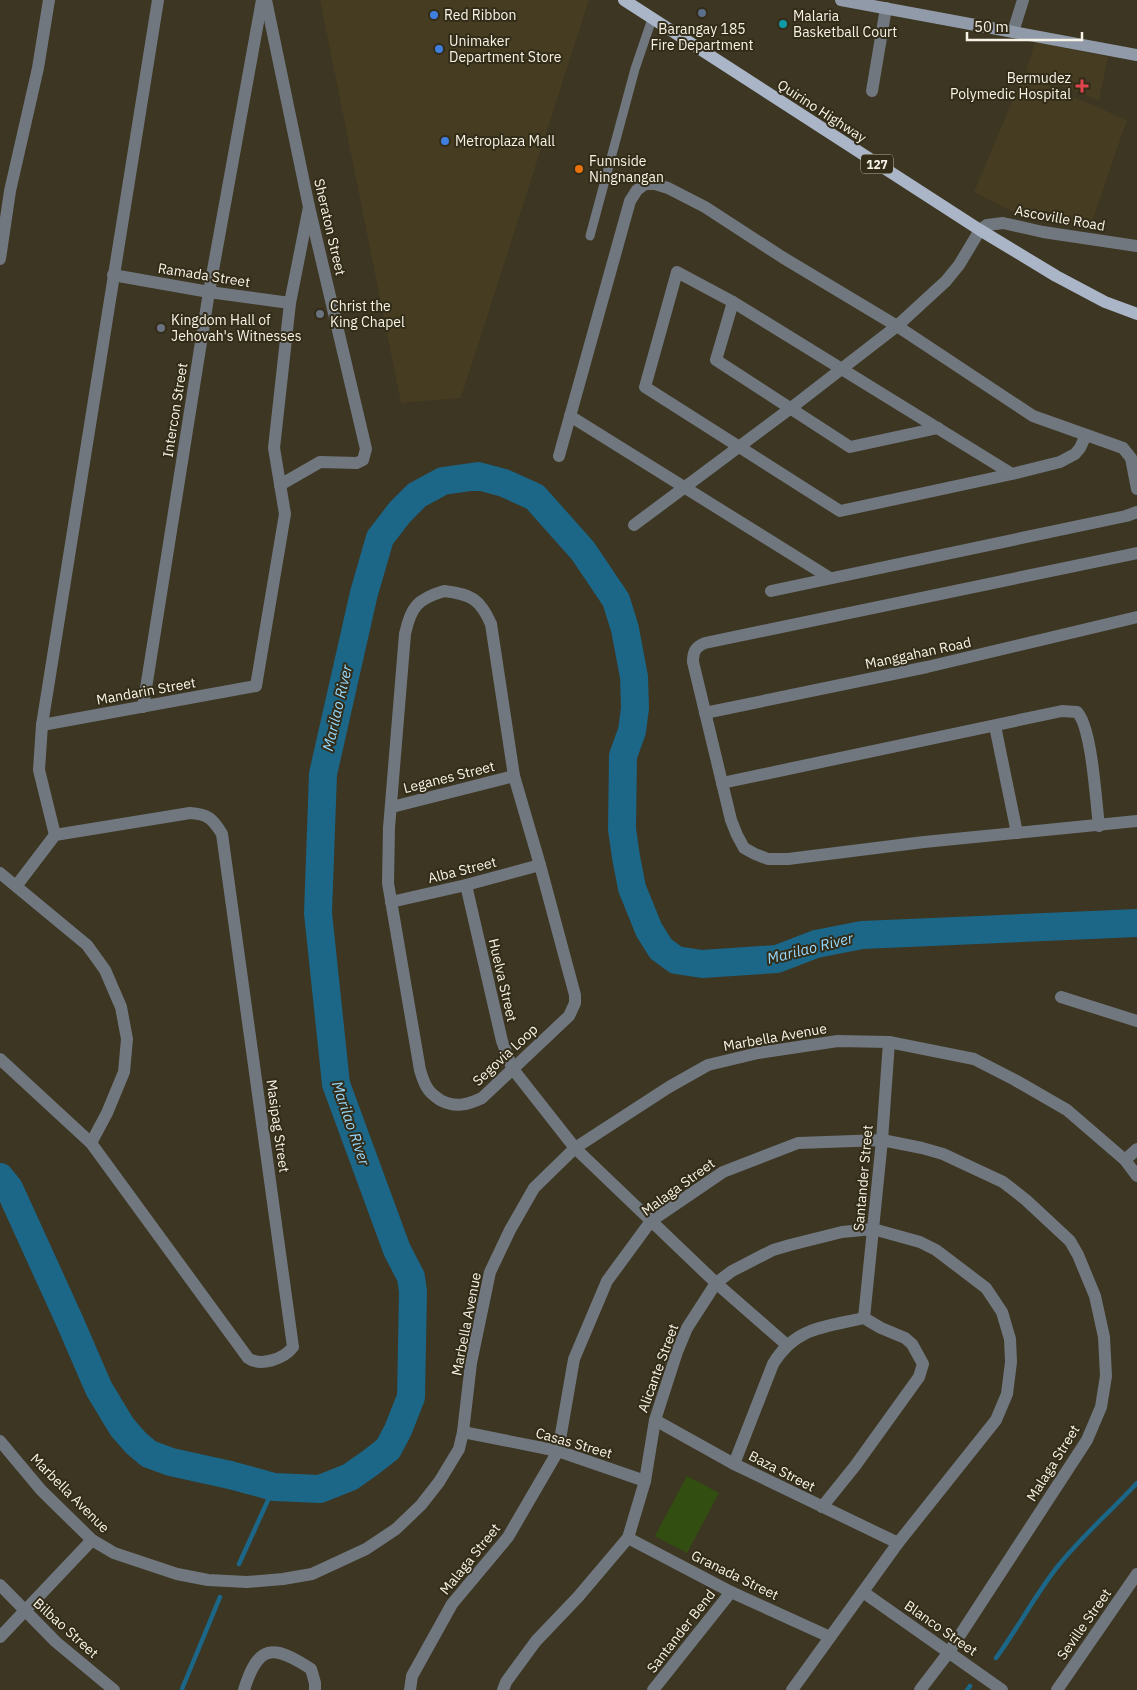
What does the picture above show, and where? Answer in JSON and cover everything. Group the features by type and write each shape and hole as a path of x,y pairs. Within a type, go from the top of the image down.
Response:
{"main road":[{"name":"Quirino Highway","path":"624,0 980,230 1069,283 1105,302 1137,314"},
{"path":"842,0 1137,55"}],"street":[{"path":"0,259 10,191 38,68 49,0"},
{"path":"17,885 55,835 39,770 42,725 158,0"},
{"name":"Intercon Street","path":"143,707 209,292 262,0"},
{"name":"Sheraton Street","path":"266,0 309,207 366,449 363,460 357,463 320,462 280,485"},
{"path":"1013,32 1023,0"},
{"path":"872,91 886,8"},
{"path":"559,456 630,201 636,190 645,184 655,184 668,188 705,207 782,257 896,326 1033,416 1123,448 1130,458 1137,489"},
{"path":"280,485 274,448 290,303 309,207"},
{"name":"Ascoville Road","path":"980,230 994,223 1003,223 1043,232 1137,246"},
{"path":"634,526 896,326 946,281 959,265 980,230"},
{"path":"1012,474 734,302 678,272 645,387 840,511 1012,474 1068,458 1080,448 1086,435"},
{"name":"Ramada Street","path":"113,275 209,292 290,303"},
{"path":"734,302 716,360 850,447 938,428"},
{"path":"570,416 830,578"},
{"name":"Mandarin Street","path":"42,725 256,686 285,514 280,485"},
{"path":"771,591 1126,516 1137,512"},
{"path":"1137,553 705,643 699,645 694,650 693,662 731,820 744,848 768,859 1137,821"},
{"name":"Segovia Loop","path":"444,591 462,593 476,600 485,610 491,624 514,776 575,995 575,1003 569,1016 482,1098 469,1104 457,1106 447,1104 428,1090 420,1070 388,883 388,859 405,634 408,617 427,596 444,591"},
{"name":"Manggahan Road","path":"705,713 927,667 1137,617"},
{"path":"722,783 1062,711 1077,712 1083,722 1088,743 1099,826"},
{"path":"995,726 1017,833"},
{"name":"Leganes Street","path":"392,807 514,776"},
{"name":"Masipag Street","path":"55,835 190,813 202,814 215,822 222,834 293,1347 290,1352 258,1363 248,1358 91,1143"},
{"name":"Alba Street","path":"391,902 466,885 540,865"},
{"path":"0,872 87,945 105,970 121,1007 127,1039 124,1072 107,1113 91,1143 0,1059"},
{"name":"Huelva Street","path":"466,885 502,1041 512,1068 575,1148 716,1283 787,1345"},
{"path":"1061,997 1137,1021"},
{"name":"Marbella Avenue","path":"0,1441 41,1490 92,1540 114,1554 177,1574 208,1580 247,1582 283,1579 312,1574 366,1549 396,1529 421,1505 439,1482 459,1449 463,1432 471,1364 490,1272 510,1230 534,1188 575,1148 669,1087 708,1065 758,1053 838,1041 889,1042 974,1059 1067,1110 1124,1160 1137,1176"},
{"name":"Santander Street","path":"864,1318 882,1140 889,1042"},
{"name":"Malaga Street","path":"410,1690 412,1676 452,1604 508,1537 558,1451 574,1358 607,1281 651,1221 723,1172 798,1143 882,1140 943,1154 1003,1182 1026,1200 1070,1240 1095,1296 1104,1337 1106,1376 1101,1408 1088,1440 949,1652 920,1690"},
{"path":"1124,1160 1137,1149"},
{"name":"Alicante Street","path":"503,1690 506,1682 536,1641 578,1597 628,1538 645,1481 655,1420 677,1352 687,1328 716,1283 732,1270 790,1244 842,1232 873,1229 920,1242 936,1250 986,1288 1002,1312 1008,1332 1011,1352 1007,1394 996,1420 898,1543 792,1690"},
{"path":"734,1464 773,1364 787,1345 795,1338 813,1329 864,1318 881,1328 906,1338 912,1344 922,1364 919,1376 855,1466 822,1507"},
{"name":"Baza Street","path":"655,1420 734,1464 898,1543"},
{"name":"Casas Street","path":"463,1432 558,1451 645,1481"},
{"name":"Granada Street","path":"628,1538 731,1592 830,1637"},
{"path":"0,1637 92,1540"},
{"name":"Seville Street","path":"1057,1690 1137,1574"},
{"name":"Bilbao Street","path":"0,1585 56,1642 114,1690"},
{"name":"Santander Bend","path":"653,1690 731,1592"},
{"name":"Blanco Street","path":"863,1592 1002,1690"},
{"path":"244,1690 255,1664 264,1653 275,1651 299,1661 311,1669 315,1690"}],"lane":[{"path":"590,236 635,69 652,19"}],"shaded area":[{"name":"Metroplaza Mall","path":"320,0 589,0 461,398 401,403"},
{"name":"Bermudez Polymedic Hospital","path":"1035,42 1108,57 1099,101 1026,71"},
{"path":"1023,75 1127,120 1091,225 1013,212 974,192"}],"green space":[{"path":"687,1476 719,1493 687,1553 655,1536"}],"waterway":[{"name":"Marilao River","path":"0,1177 9,1188 99,1389 122,1427 149,1454 171,1462 274,1487 320,1489 350,1477 388,1449 411,1397 413,1292 411,1277 397,1250 336,1084 318,913 323,774 364,593 380,538 400,512 417,495 443,481 478,476 504,483 535,497 583,551 616,600 625,629 634,677 635,708 632,731 623,756 622,829 626,857 632,888 649,930 661,949 676,960 702,964 777,959 816,944 862,935 1137,923"},
{"path":"996,1658 1058,1566 1137,1483"},
{"path":"239,1564 274,1487"},
{"path":"182,1689 220,1597"},
{"path":"967,1690 970,1686"}],"place":[{"name":"Barangay 185 Fire Department","path":"702,13"},
{"name":"Red Ribbon","path":"434,15"},
{"name":"Malaria Basketball Court","path":"783,24"},
{"name":"Unimaker Department Store","path":"439,49"},
{"name":"Bermudez Polymedic Hospital","path":"1082,86"},
{"name":"Metroplaza Mall","path":"445,141"},
{"name":"Funnside Ningnangan","path":"579,169"},
{"name":"Christ the King Chapel","path":"320,314"},
{"name":"Kingdom Hall of Jehovah's Witnesses","path":"161,328"}]}
